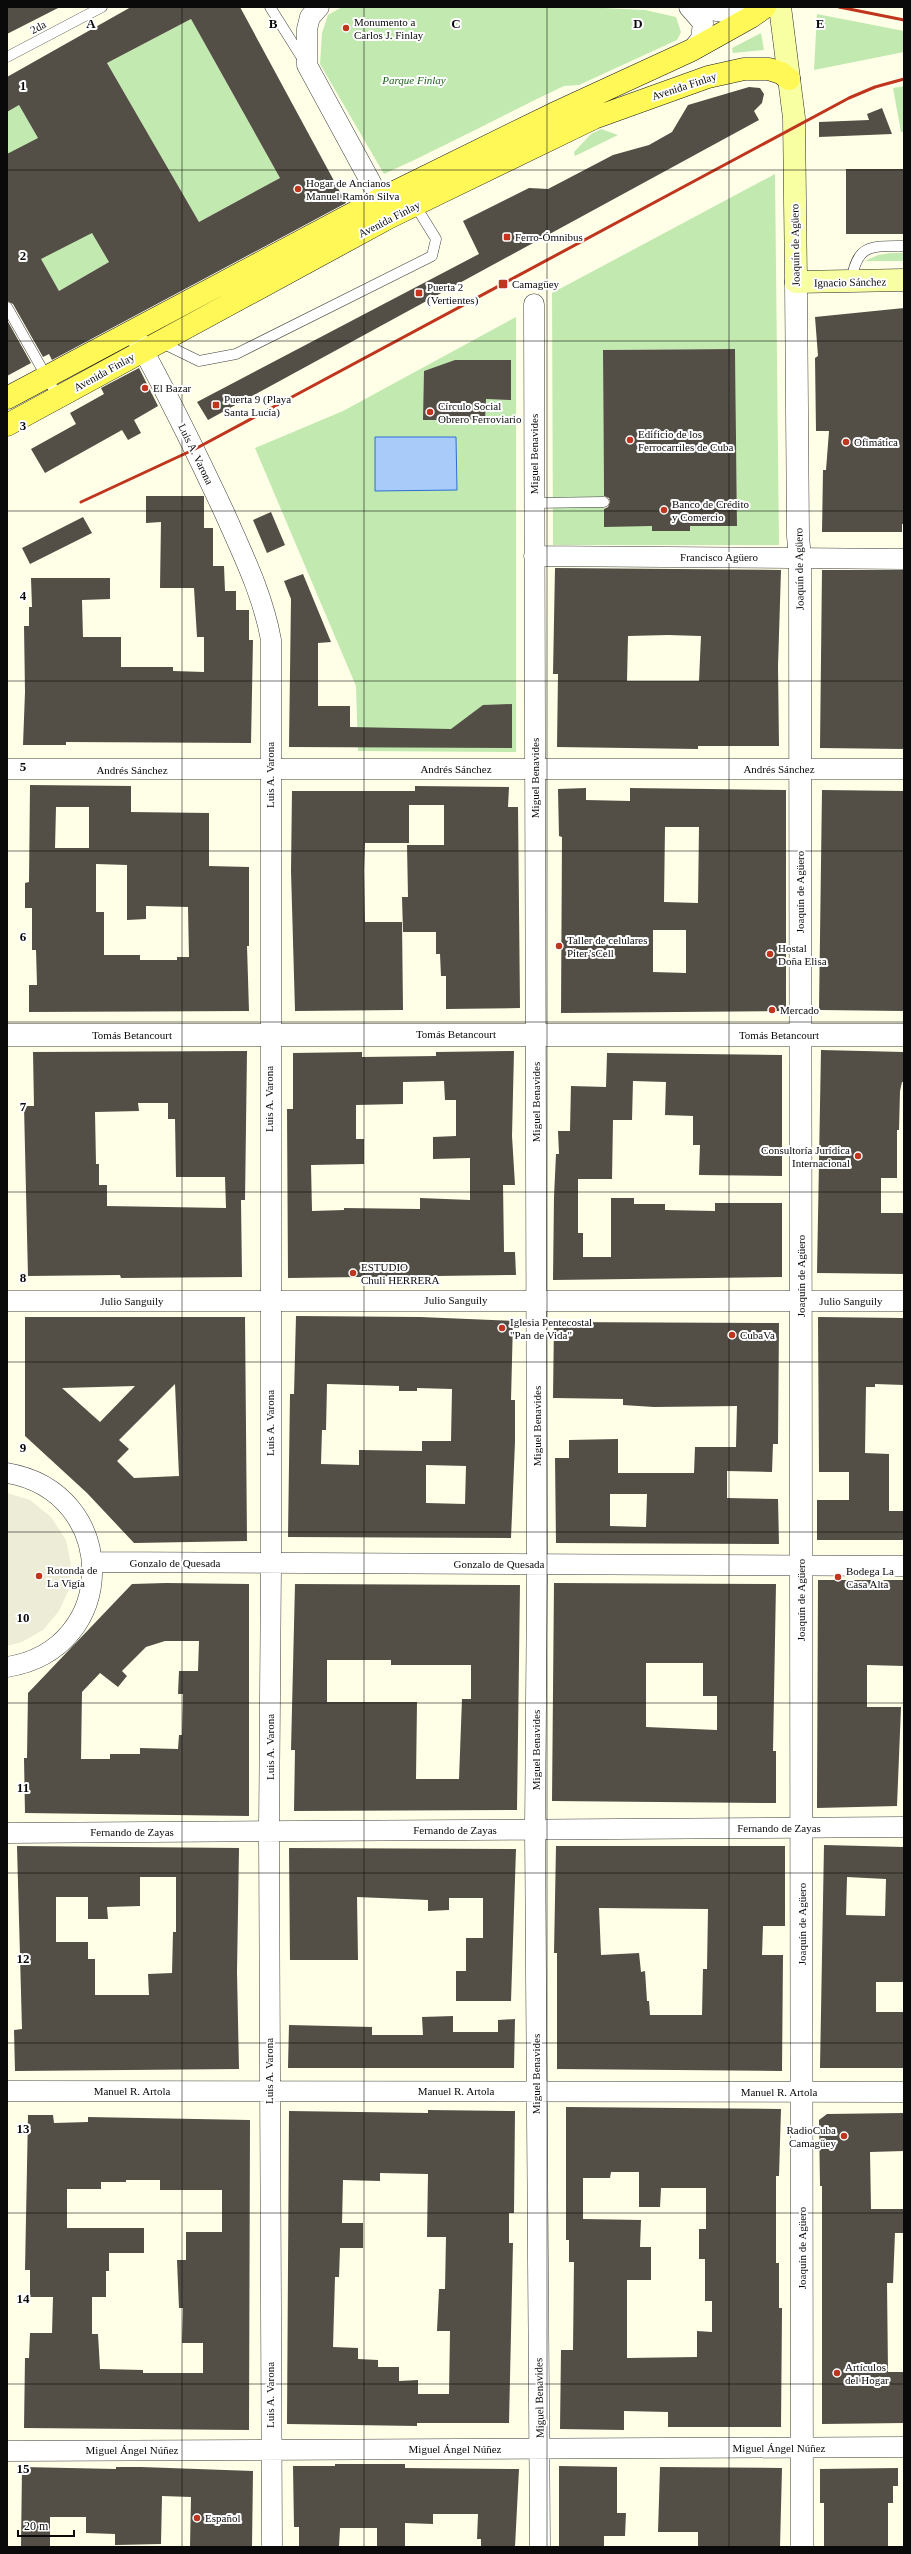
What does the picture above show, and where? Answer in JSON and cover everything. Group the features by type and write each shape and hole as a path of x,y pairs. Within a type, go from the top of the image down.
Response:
{"main road":[{"name":"Joaquín de Agüero","path":"780,7 794,118 796,282"},
{"name":"Avenida Finlay","path":"7,398 132,330 409,196 553,114 692,50 758,12"},
{"name":"Avenida Finlay","path":"409,196 594,118 708,77 744,69 769,68 781,73 789,80"},
{"name":"Avenida Finlay","path":"7,425 152,346 385,208"},
{"name":"Ignacio Sánchez","path":"796,282 904,280"},
{"path":"132,330 152,346"}],"street":[{"path":"319,7 310,17 307,29 307,65 385,208"},
{"path":"689,7 703,23 701,39 692,50"},
{"path":"693,7 758,12"},
{"name":"Joaquín de Agüero","path":"796,282 798,528 800,558 802,2547"},
{"name":"Miguel Benavides","path":"534,304 537,1564 535,1829 540,2547"},
{"name":"Luis A. Varona","path":"152,346 195,450 250,570 266,611 271,640 269,1034 271,1563 269,2091 270,2449 272,2547"},
{"name":"Francisco Agüero","path":"534,556 904,559"},
{"name":"Andrés Sánchez","path":"7,769 904,769"},
{"name":"Tomás Betancourt","path":"7,1035 904,1035"},
{"name":"Julio Sanguily","path":"7,1301 904,1301"},
{"path":"7,1473 25,1476 51,1489 72,1509 87,1534 93,1562 90,1595 77,1625 55,1648 26,1664 7,1667"},
{"name":"Gonzalo de Quesada","path":"93,1562 904,1566"},
{"name":"Fernando de Zayas","path":"7,1832 904,1827"},
{"name":"Manuel R. Artola","path":"7,2091 904,2092"},
{"name":"Miguel Ángel Núñez","path":"7,2451 904,2447"}],"lane":[{"name":"2da","path":"7,57 102,7"},
{"path":"270,7 307,65"},
{"path":"152,346 199,361 236,354 432,256 436,239 409,196"},
{"path":"851,282 857,256 865,251 880,246 904,246"},
{"path":"7,307 58,397"},
{"path":"534,503 604,502"}],"green space":[{"name":"Parque Finlay","path":"342,7 583,7 645,10 676,17 681,32 677,40 579,85 564,86 384,174 320,64 322,33 328,15"},
{"path":"817,14 904,31 904,52 814,70"},
{"path":"191,19 280,178 199,222 107,63"},
{"path":"761,33 764,50 733,53 732,48"},
{"path":"904,86 904,132 901,132 893,88"},
{"path":"19,105 109,262 59,291 7,201 7,160 56,251 73,242 7,154 7,112"},
{"path":"601,129 618,135 575,156 574,152 591,134"},
{"path":"775,174 779,545 553,545 552,293","holes":["735,349 737,526 690,526 672,531 652,531 652,526 604,526 603,350"]},
{"path":"904,253 904,261 865,261 878,255"},
{"path":"516,317 516,752 358,751 356,686 255,448 343,411"}],"shaded area":[{"name":"Rotonda de La Vigía","path":"7,1493 30,1500 51,1517 66,1540 71,1564 69,1589 59,1611 43,1630 22,1642 7,1646"}],"water":[{"path":"375,437 456,437 457,490 375,491"}],"building":[{"path":"7,7 60,7 7,34"},
{"name":"Hogar de Ancianos Manuel Ramón Silva","path":"131,7 240,7 346,203 52,360 49,354 43,357 13,304 7,301 7,154 38,138 19,105 7,112 7,77","holes":["191,19 280,178 199,222 107,63","92,233 109,262 59,291 41,259"]},
{"name":"Ferro-Ómnibus","path":"749,87 760,88 764,94 762,103 754,111 759,120 208,420 197,402 479,254 463,221 529,188 548,189 613,155 649,145 672,132 688,105"},
{"path":"882,108 892,134 819,137 819,122 869,120 867,114"},
{"path":"846,169 904,169 904,234 846,234"},
{"path":"904,308 904,524 902,524 902,532 822,532 823,470 826,470 829,431 816,431 815,358 818,356 815,317"},
{"path":"7,320 31,363 7,376"},
{"name":"Edificio de los Ferrocarriles de Cuba","path":"735,349 737,526 690,526 690,531 652,531 652,526 604,527 604,509 608,507 610,502 609,498 604,496 603,350"},
{"path":"455,360 511,360 511,400 486,399 485,420 423,420 424,371"},
{"path":"139,368 158,406 134,420 141,433 128,440 122,430 45,473 31,449 76,424 70,413 104,394 101,388"},
{"path":"146,496 204,496 204,528 213,528 213,566 224,566 225,591 236,591 236,610 249,610 249,640 253,640 251,743 66,742 66,745 23,745 25,692 24,626 29,626 29,607 32,607 31,578 110,578 110,599 82,600 83,637 121,637 121,667 173,667 173,671 204,672 204,637 197,637 194,588 160,588 161,522 146,523"},
{"path":"271,512 285,545 267,553 253,520"},
{"path":"83,517 92,533 30,564 22,548"},
{"path":"555,568 781,570 778,666 779,746 698,746 698,749 557,747 558,674 553,674","holes":["628,636 701,636 699,681 627,681"]},
{"path":"822,570 904,570 904,749 820,748"},
{"path":"303,574 331,642 318,643 318,706 350,706 350,727 451,729 483,705 512,704 512,748 289,747 291,599 284,581"},
{"path":"30,785 131,786 131,812 209,813 209,866 249,867 249,946 247,946 249,1011 29,1012 29,985 37,985 36,950 32,950 32,908 25,908 25,883 29,882","holes":["56,807 89,807 89,848 55,848","96,864 127,865 127,920 146,919 146,906 188,907 189,957 177,957 177,960 140,960 140,955 104,955 104,912 96,912"]},
{"path":"415,786 509,787 508,807 518,807 520,1008 446,1009 446,976 441,976 440,954 436,954 436,932 403,932 402,897 408,897 407,845 444,845 444,805 409,805 409,843 365,843 364,870 365,922 402,922 403,1010 295,1011 291,871 292,791 415,791"},
{"path":"586,788 586,800 630,801 630,788 786,790 786,1011 561,1013 562,837 559,836 558,789","holes":["665,827 699,827 698,903 664,902","653,930 686,930 686,973 653,972"]},
{"path":"822,790 904,791 904,1011 819,1010"},
{"path":"821,1050 904,1052 904,1082 902,1082 900,1091 899,1130 897,1130 897,1178 881,1178 881,1213 904,1213 904,1274 817,1273"},
{"path":"247,1051 245,1200 241,1200 242,1277 121,1278 120,1275 28,1276 24,1106 34,1106 33,1052","holes":["138,1103 168,1103 168,1119 175,1119 176,1177 225,1177 226,1208 107,1206 107,1185 99,1185 99,1164 96,1164 95,1112 139,1111"]},
{"path":"514,1051 512,1136 515,1185 503,1185 504,1252 515,1252 516,1275 288,1278 287,1109 293,1109 293,1053 362,1052 362,1057 436,1056 436,1052","holes":["444,1081 445,1100 456,1100 456,1136 433,1137 433,1159 470,1158 470,1200 420,1198 420,1209 344,1208 344,1210 312,1211 311,1165 364,1164 364,1139 356,1139 356,1105 403,1104 403,1082"]},
{"path":"607,1053 782,1055 782,1176 699,1175 700,1145 693,1145 693,1116 665,1115 666,1082 633,1081 632,1120 613,1120 612,1179 578,1179 578,1233 583,1233 583,1257 611,1257 611,1198 634,1198 634,1204 665,1204 665,1210 715,1211 715,1203 782,1203 782,1277 553,1280 554,1197 556,1154 559,1154 558,1131 570,1131 571,1086 606,1087"},
{"path":"296,1316 420,1317 513,1321 511,1400 515,1400 515,1442 511,1538 288,1537 290,1394 294,1394","holes":["327,1384 399,1386 399,1391 417,1391 417,1388 452,1389 451,1441 422,1441 422,1451 359,1450 359,1465 321,1464 322,1430 326,1430","426,1465 466,1466 465,1504 426,1503"]},
{"path":"25,1317 245,1317 247,1541 134,1543 87,1493 25,1436","holes":["175,1384 179,1476 134,1478 117,1461 129,1449 119,1440","135,1386 100,1422 62,1388"]},
{"path":"818,1317 904,1318 904,1385 875,1384 875,1387 866,1387 865,1453 889,1454 889,1511 904,1511 904,1540 817,1540 817,1500 849,1500 849,1472 819,1472"},
{"path":"554,1322 779,1323 778,1444 773,1444 772,1472 727,1471 727,1498 778,1499 779,1544 556,1543 555,1458 569,1458 569,1440 618,1439 618,1473 694,1473 695,1447 736,1447 737,1406 654,1407 623,1405 623,1399 553,1398","holes":["610,1494 647,1494 646,1527 610,1526"]},
{"path":"818,1580 904,1580 904,1666 867,1665 867,1707 901,1707 897,1806 817,1808"},
{"path":"554,1583 776,1584 773,1751 776,1751 776,1803 552,1801","holes":["646,1663 703,1663 703,1696 717,1696 717,1730 646,1727"]},
{"path":"132,1584 249,1584 249,1816 25,1813 24,1758 27,1758 28,1693","holes":["165,1641 199,1641 198,1671 179,1671 178,1694 183,1694 182,1735 179,1735 178,1749 140,1748 140,1754 110,1754 110,1759 81,1759 82,1692 100,1673 118,1687 127,1676 122,1671 146,1647"]},
{"path":"295,1584 520,1585 517,1810 294,1811 295,1750 291,1750","holes":["327,1660 391,1660 391,1665 471,1665 471,1699 462,1699 459,1779 416,1779 417,1702 327,1702"]},
{"path":"824,1845 904,1847 904,1982 876,1982 876,2012 904,2012 904,2068 820,2068","holes":["847,1877 886,1879 885,1916 846,1915"]},
{"path":"17,1846 239,1848 237,1972 239,2069 15,2071 14,2030 22,2029","holes":["140,1877 176,1877 176,1932 173,1932 172,1973 148,1974 149,1995 95,1995 95,1959 88,1959 88,1942 56,1942 56,1897 88,1897 88,1919 108,1919 107,1907 140,1906"]},
{"path":"556,1846 785,1846 785,1926 763,1926 762,1955 783,1955 782,2071 557,2069 557,1953 554,1953","holes":["599,1908 708,1909 707,1969 703,1969 702,2015 650,2015 649,2001 647,2001 645,1971 641,1972 639,1953 601,1955"]},
{"path":"289,1848 516,1849 511,2001 456,2001 456,1971 466,1971 466,1938 483,1938 483,1898 449,1898 449,1910 428,1911 428,1900 357,1897 358,1960 290,1960"},
{"path":"453,2016 453,2032 498,2032 498,2020 515,2019 514,2068 288,2068 289,2025 372,2027 372,2035 423,2035 422,2017"},
{"path":"566,2107 781,2109 779,2176 776,2176 776,2263 779,2263 779,2308 782,2308 781,2427 668,2427 668,2412 624,2411 624,2430 560,2429 561,2350 573,2350 574,2262 569,2262 569,2240 566,2240","holes":["611,2172 639,2172 639,2207 660,2207 661,2188 706,2188 706,2229 699,2229 699,2259 705,2259 705,2301 712,2301 712,2332 697,2331 697,2357 627,2358 627,2280 651,2280 651,2247 640,2247 641,2220 583,2219 583,2178 610,2178"]},
{"path":"428,2110 515,2111 514,2213 509,2213 509,2243 513,2243 509,2423 417,2423 417,2426 287,2424 289,2111 428,2113","holes":["380,2173 428,2174 427,2237 446,2237 445,2289 439,2289 437,2331 450,2331 449,2394 418,2394 418,2380 399,2381 399,2367 378,2367 378,2360 358,2359 358,2348 333,2347 335,2277 339,2277 340,2248 363,2248 363,2223 342,2223 343,2180 380,2181"]},
{"path":"903,2113 904,2151 870,2152 871,2209 904,2209 904,2233 895,2233 893,2283 887,2283 888,2372 904,2372 904,2423 822,2424 822,2186 820,2186 819,2120 827,2114"},
{"path":"28,2115 53,2115 54,2123 88,2122 88,2117 250,2120 249,2430 24,2428 25,2358 29,2358 30,2333 52,2333 53,2297 30,2297 30,2270 25,2270","holes":["160,2180 160,2190 222,2190 222,2232 186,2232 186,2260 177,2260 179,2308 183,2308 182,2343 203,2343 203,2373 143,2373 143,2370 100,2369 98,2334 92,2334 92,2297 106,2297 106,2271 109,2271 109,2253 144,2253 144,2228 67,2228 67,2189 101,2189 101,2182"]},
{"path":"335,2464 405,2464 405,2468 519,2469 515,2547 481,2547 481,2539 477,2539 478,2514 433,2514 433,2524 405,2523 405,2547 377,2547 377,2528 340,2528 339,2547 299,2547 299,2527 294,2527 293,2466 335,2466"},
{"path":"559,2466 617,2467 617,2513 626,2513 625,2536 604,2536 604,2547 559,2547"},
{"path":"22,2467 116,2469 116,2467 141,2467 253,2471 252,2547 190,2547 191,2497 162,2496 161,2544 115,2545 115,2534 86,2533 86,2517 50,2517 50,2547 21,2547"},
{"path":"660,2467 782,2468 780,2547 698,2547 698,2532 658,2532"},
{"path":"898,2468 898,2486 893,2486 893,2503 888,2503 888,2547 824,2547 824,2503 820,2503 820,2469"}],"railway":[{"path":"839,7 904,20"},
{"path":"81,502 195,449 849,98 875,87 904,79"}],"place":[{"name":"Monumento a Carlos J. Finlay","path":"346,28"},
{"name":"Hogar de Ancianos Manuel Ramón Silva","path":"298,189"},
{"name":"Ferro-Ómnibus","path":"507,237"},
{"name":"Camagüey","path":"503,284"},
{"name":"Puerta 2 (Vertientes)","path":"419,293"},
{"name":"El Bazar","path":"145,388"},
{"name":"Puerta 9 (Playa Santa Lucía)","path":"216,405"},
{"name":"Círculo Social Obrero Ferroviario","path":"430,412"},
{"name":"Edificio de los Ferrocarriles de Cuba","path":"630,440"},
{"name":"Ofimática","path":"846,442"},
{"name":"Banco de Crédito y Comercio","path":"664,510"},
{"name":"Taller de celulares Piter’sCell","path":"559,946"},
{"name":"Hostal Doña Elisa","path":"770,954"},
{"name":"Mercado","path":"772,1010"},
{"name":"Consultoría Jurídica Internacional","path":"858,1156"},
{"name":"ESTUDIO Chuli HERRERA","path":"353,1273"},
{"name":"Iglesia Pentecostal \"Pan de Vida\"","path":"502,1328"},
{"name":"CubaVa","path":"732,1335"},
{"name":"Rotonda de La Vigía","path":"39,1576"},
{"name":"Bodega La Casa Alta","path":"838,1577"},
{"name":"RadioCuba Camagüey","path":"844,2136"},
{"name":"Artículos del Hogar","path":"837,2373"},
{"name":"Español","path":"197,2518"}]}
